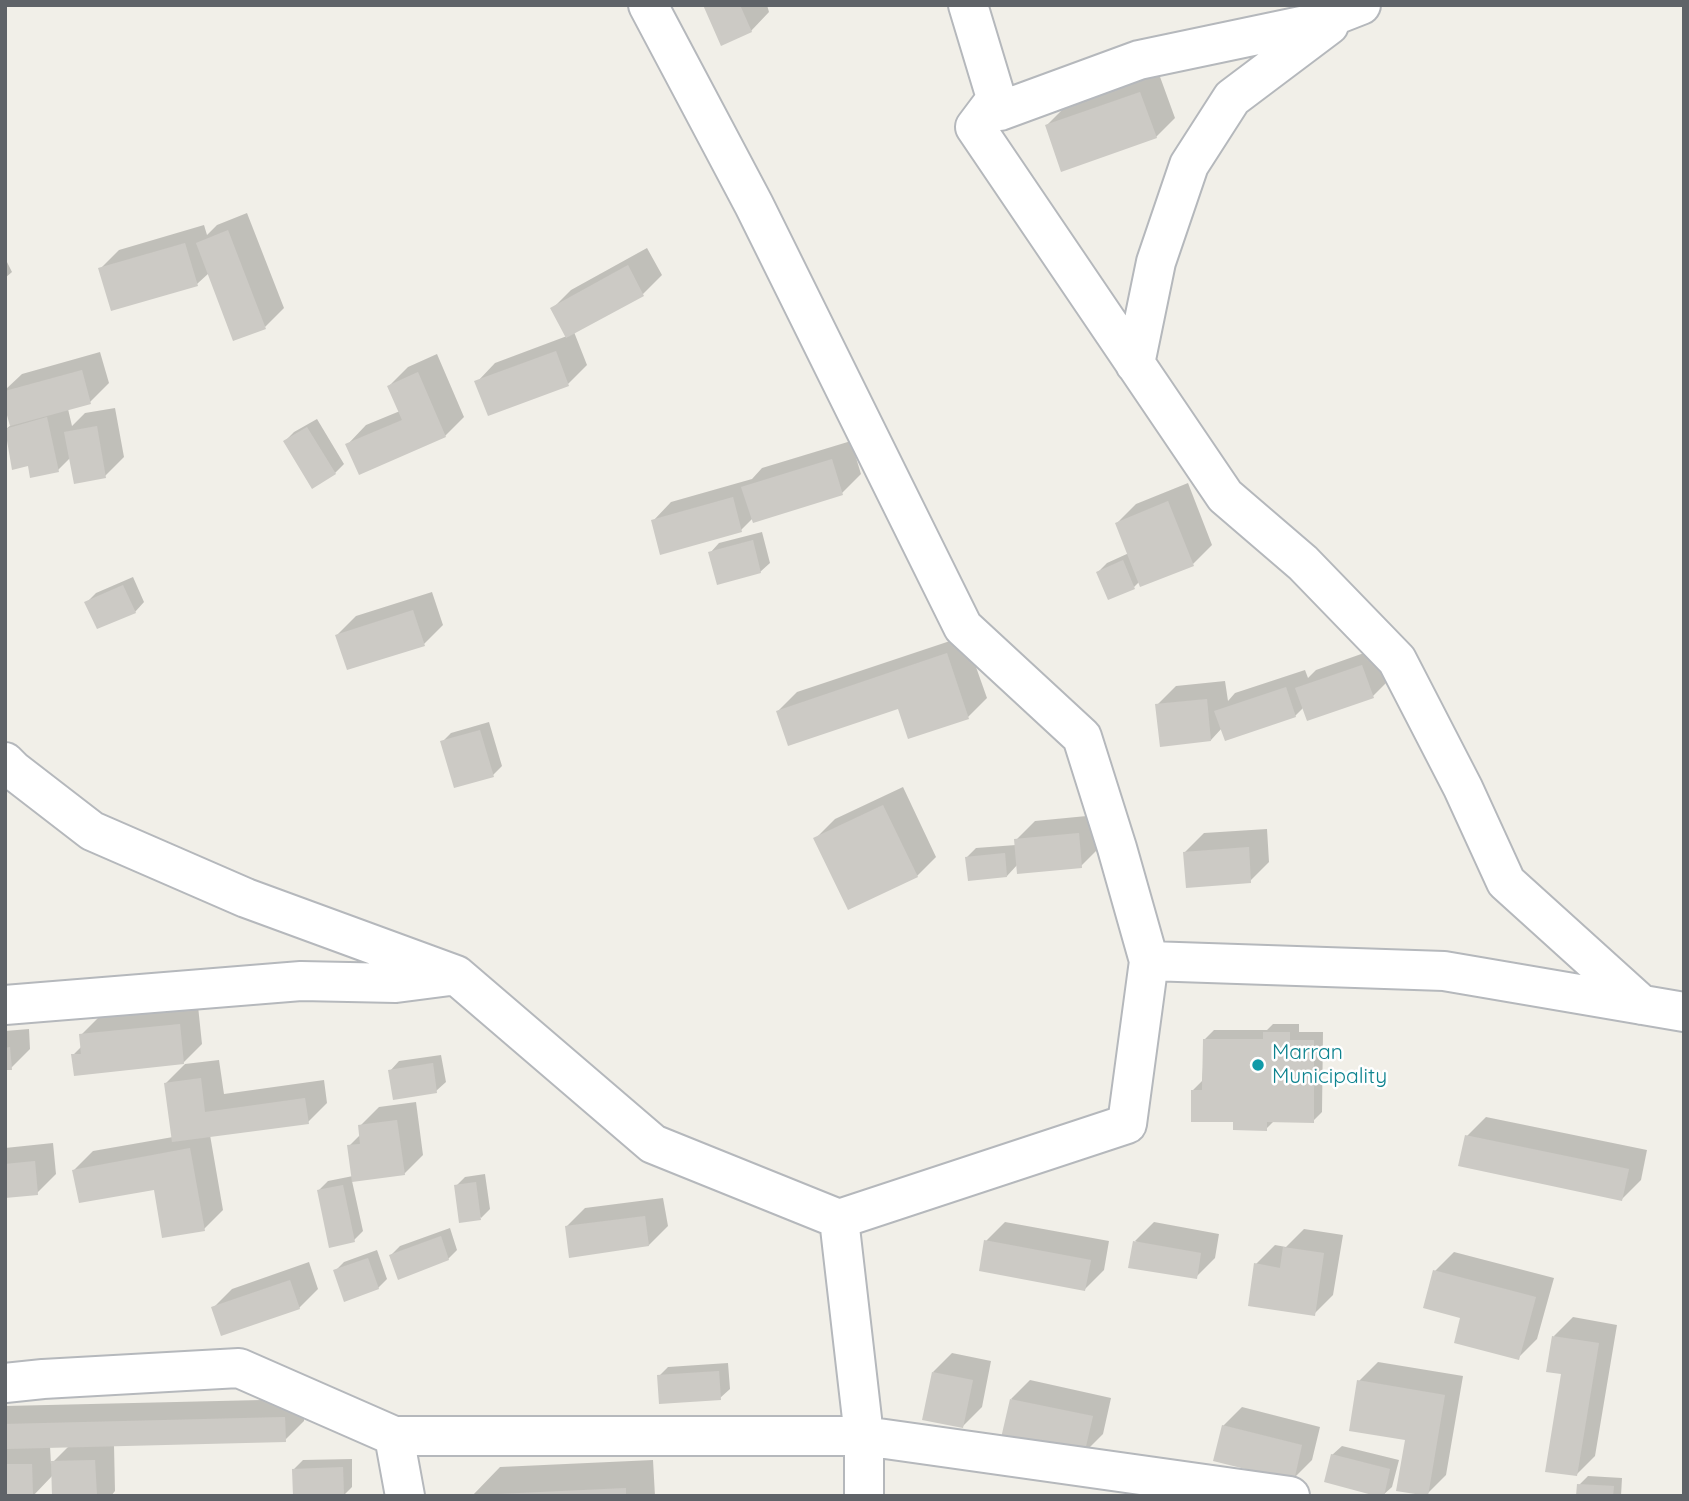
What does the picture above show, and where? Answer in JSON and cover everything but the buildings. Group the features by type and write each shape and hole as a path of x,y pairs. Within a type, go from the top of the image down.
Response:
{"street":[{"path":"5,762 92,831 246,898 456,975 653,1144 839,1219 1127,1124 1149,961 1082,737 963,627 754,205 648,5"},
{"path":"968,5 1000,111 1139,60 1315,23 1355,8"},
{"path":"1135,364 1156,262 1189,165 1232,98 1355,8"},
{"path":"996,99 975,127 1225,496 1303,563 1397,660 1463,788 1506,882 1642,1005"},
{"path":"1149,961 1444,971 1684,1012"},
{"path":"5,1005 301,981 396,983 456,975"},
{"path":"839,1219 864,1436 864,1496"},
{"path":"5,1383 239,1368 394,1436 864,1436 1290,1496"},
{"path":"394,1436 405,1496"}],"place":[{"name":"Marran Municipality","path":"1258,1065"}]}
